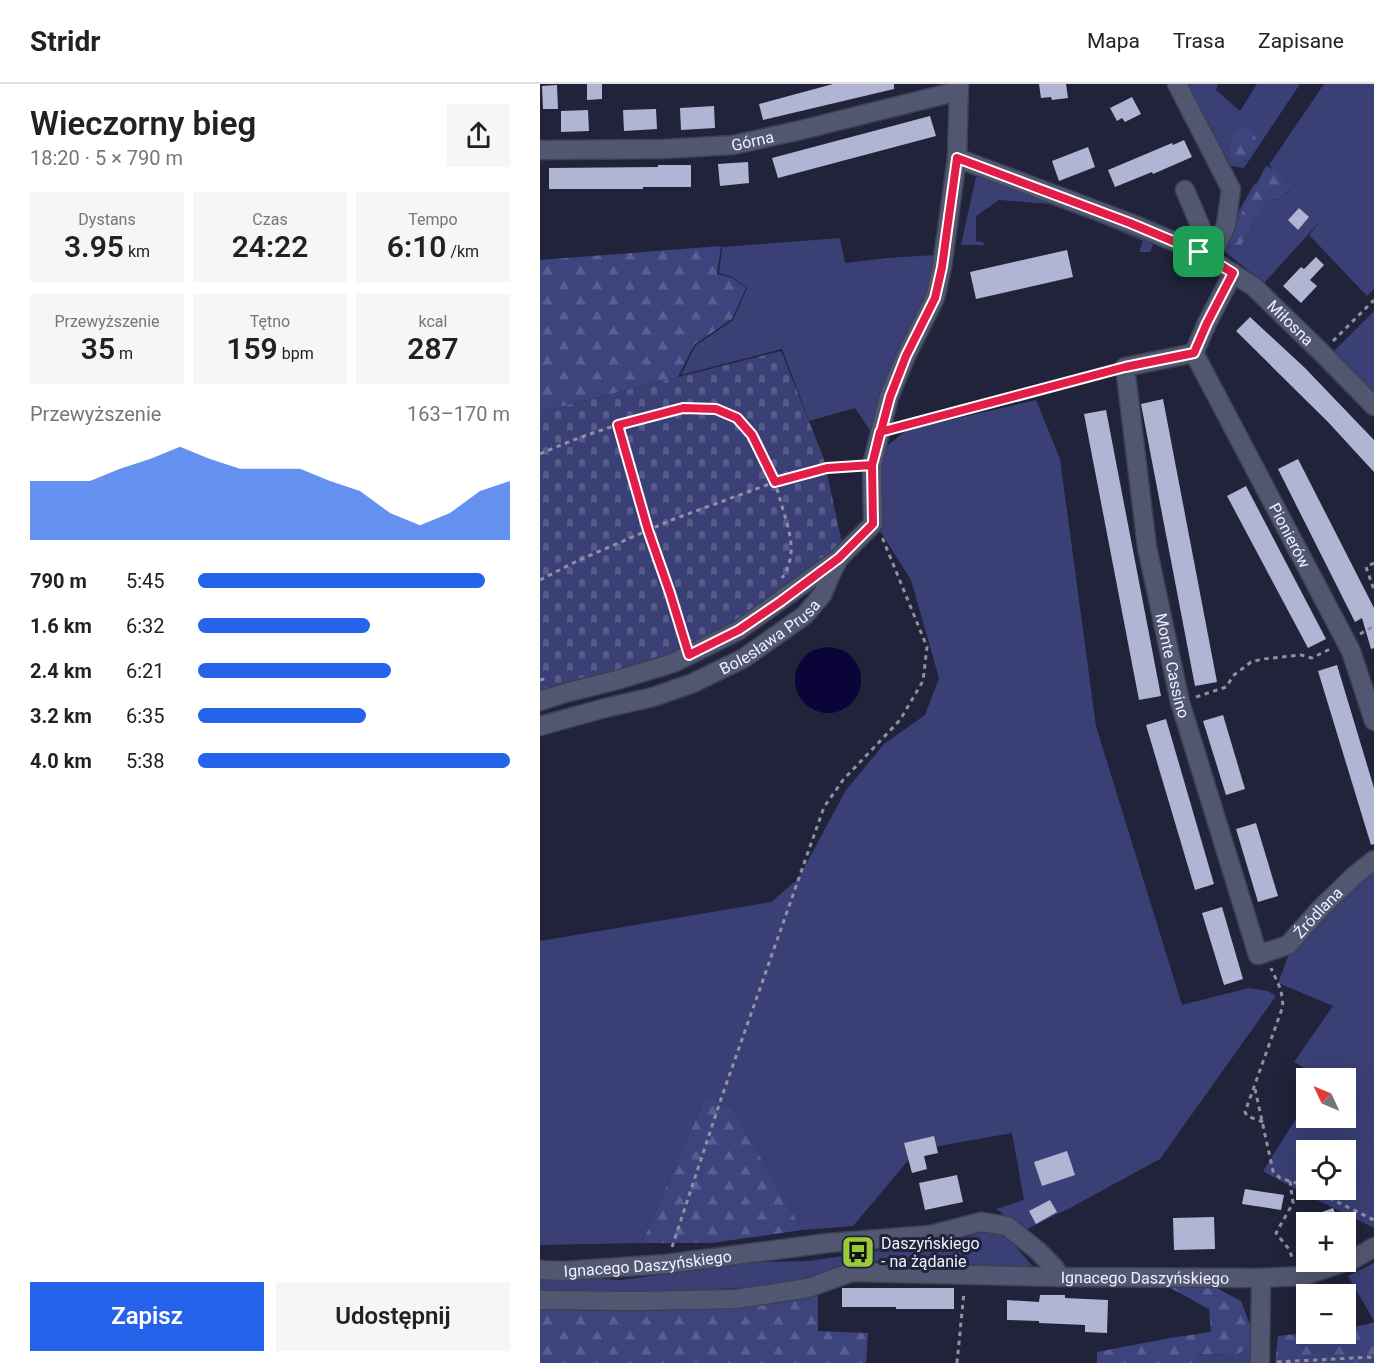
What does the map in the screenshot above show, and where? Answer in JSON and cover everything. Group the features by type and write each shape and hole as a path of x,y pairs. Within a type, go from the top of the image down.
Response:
{"street":[{"path":"1177,84 1231,189 1226,225 1218,243 1205,251"},
{"path":"873,524 872,465 880,432 890,397 906,356 935,298 942,267 957,158 959,87"},
{"name":"Górna","path":"540,150 733,145 801,130 959,87"},
{"path":"957,158 1205,251"},
{"path":"1185,190 1205,251"},
{"name":"Miłosna","path":"1205,251 1254,287 1374,406"},
{"path":"1125,367 1194,353 1233,273"},
{"name":"Pionierów","path":"1194,353 1351,651 1374,721"},
{"name":"Monte Cassino","path":"1125,367 1147,548 1180,702 1262,953"},
{"name":"Bolesława Prusa","path":"540,726 653,697 693,683 744,658 805,615 822,595 839,558 873,524"},
{"path":"540,701 673,663 739,630 839,558"},
{"name":"Źródlana","path":"1262,953 1288,945 1320,909 1374,860"},
{"name":"Ignacego Daszyńskiego","path":"540,1270 563,1271 666,1264 828,1243 930,1235 981,1222 1007,1226 1037,1250 1054,1267 1060,1277 1261,1278 1300,1276 1354,1259 1374,1247"},
{"path":"540,1300 736,1299 808,1288 852,1272 1060,1277"},
{"path":"1261,1278 1267,1362"}],"path":[{"path":"1322,352 1374,300"},
{"path":"880,432 1125,367"},
{"path":"540,454 572,440 618,425 683,408 716,409 737,418 752,435 775,482 792,546 788,570 782,578"},
{"path":"618,425 648,530 689,655"},
{"path":"540,580 577,561 674,519 775,482 827,468 872,465"},
{"path":"666,1264 721,1099 824,807 843,780 900,720 923,681 927,647 880,531 873,524"},
{"path":"1374,563 1366,567 1374,590"},
{"path":"1180,702 1226,687 1234,675 1251,662 1301,655 1312,658 1346,642"},
{"path":"540,680 548,678"},
{"path":"1262,953 1281,990 1283,1006 1245,1112 1247,1116 1263,1122"},
{"path":"1254,1087 1273,1171 1280,1178 1296,1183"},
{"path":"1290,1181 1293,1203 1276,1233 1288,1248 1300,1276"},
{"path":"1333,1200 1374,1220"},
{"path":"957,1363 965,1275"},
{"path":"1267,1362 1374,1357"}],"green space":[{"path":"1187,84 1218,84 1216,90 1240,111 1257,84 1300,84 1244,168 1231,166"},
{"path":"1324,84 1374,84 1374,289 1367,296 1309,235 1324,217 1264,283 1224,251 1231,226 1254,184 1257,184 1228,239 1232,247 1241,246 1267,200 1279,199 1290,190 1269,165"},
{"path":"1242,127 1252,130 1257,141 1250,154 1239,163 1231,159 1229,149 1233,137"},
{"path":"1266,166 1273,169 1290,189 1279,199 1267,200 1241,246 1232,247 1228,239"},
{"path":"978,175 1151,240 1153,246 1150,252 1139,252 1143,241 1049,204 999,200 976,216 976,241 983,242 984,245 961,245"},
{"path":"840,238 845,263 935,255 931,288 871,432 855,408 809,421 782,349 681,375 695,346 733,320 747,288 732,277 719,273 722,247"},
{"path":"721,246 717,274 732,278 746,288 732,319 694,345 678,377 540,412 540,260"},
{"path":"1374,311 1374,403 1330,355"},
{"path":"781,351 824,459 842,543 779,593 732,626 697,644 540,697 540,412"},
{"path":"1036,400 1060,459 1096,726 1182,1005 1249,988 1268,991 1276,996 1160,1159 1025,1230 996,1209 1024,1200 1012,1133 917,1150 853,1226 802,1230 732,1108 706,1096 642,1243 540,1245 540,941 771,902 798,879 846,790 884,744 925,715 939,678 911,580 880,531 879,469 888,445 907,430"},
{"path":"1374,864 1374,1228 1356,1219 1356,1212 1342,1212 1317,1200 1356,1200 1356,1140 1296,1140 1296,1189 1263,1171 1296,1119 1296,1128 1356,1128 1356,1068 1304,1068 1294,1062 1333,1006 1278,983 1291,949"},
{"path":"706,1096 732,1108 802,1230 712,1243 642,1243"},
{"path":"992,1230 1012,1242 1033,1267 871,1261 813,1275 784,1285 625,1295 540,1293 540,1276 621,1280 759,1262 809,1261 962,1238"},
{"path":"1374,1263 1374,1321 1356,1290 1356,1284 1353,1284 1348,1276"},
{"path":"1165,1285 1215,1287 1241,1301 1257,1344 1235,1355 1198,1354 1197,1363 1097,1363 1097,1352 1211,1332 1209,1309"},
{"path":"818,1295 818,1331 868,1333 866,1363 540,1363 540,1305 698,1308"},
{"path":"1374,1323 1374,1363 1275,1363 1278,1336 1296,1334 1296,1344 1356,1344 1356,1326"},
{"path":"1257,1344 1255,1363 1197,1363 1197,1354 1235,1355"}],"shaded area":[{"path":"828,647 841,650 851,657 858,667 861,680 858,693 851,703 841,710 828,713 815,710 805,703 798,693 795,680 798,667 805,657 815,650"}],"building":[{"path":"587,84 602,84 602,99 587,100"},
{"path":"833,84 894,84 894,89 763,120 759,104"},
{"path":"1039,84 1066,84 1068,98 1052,100 1051,97 1041,98"},
{"path":"557,85 558,109 543,109 542,86"},
{"path":"1132,97 1141,114 1125,122 1122,118 1117,121 1110,108"},
{"path":"714,106 715,128 681,130 680,108"},
{"path":"656,109 657,129 624,131 623,110"},
{"path":"588,110 589,131 561,132 561,111"},
{"path":"930,116 936,136 778,178 772,158"},
{"path":"1184,140 1192,157 1115,187 1108,170"},
{"path":"1088,147 1095,167 1059,181 1052,161"},
{"path":"748,162 749,183 720,186 718,164"},
{"path":"658,165 691,165 691,187 549,189 549,168 658,167"},
{"path":"1299,208 1309,217 1298,230 1288,220"},
{"path":"1067,250 1073,277 976,299 970,272"},
{"path":"1316,257 1324,265 1310,280 1317,286 1301,303 1283,286 1301,267 1304,269"},
{"path":"1250,317 1305,368 1374,440 1374,472 1328,422 1236,331"},
{"path":"1163,399 1217,682 1195,686 1141,404"},
{"path":"1106,410 1161,696 1139,700 1084,414"},
{"path":"1298,459 1374,608 1374,648 1371,649 1362,618 1355,622 1278,469"},
{"path":"1246,486 1326,639 1308,648 1227,496"},
{"path":"1337,665 1374,788 1374,844 1371,845 1318,671"},
{"path":"1223,715 1245,789 1226,795 1203,721"},
{"path":"1166,719 1214,884 1195,890 1146,725"},
{"path":"1256,823 1278,896 1258,902 1236,829"},
{"path":"1222,907 1243,979 1224,985 1202,913"},
{"path":"934,1136 938,1153 924,1156 927,1169 912,1173 904,1143"},
{"path":"1067,1151 1075,1175 1042,1186 1034,1162"},
{"path":"957,1175 963,1202 925,1210 919,1183"},
{"path":"1245,1189 1284,1195 1281,1210 1242,1204"},
{"path":"1050,1200 1057,1212 1036,1224 1029,1211"},
{"path":"1333,1208 1335,1212 1322,1212"},
{"path":"1214,1217 1215,1249 1174,1250 1173,1218"},
{"path":"842,1288 954,1288 954,1309 842,1307"},
{"path":"1040,1295 1065,1295 1065,1298 1108,1300 1107,1333 1085,1332 1085,1325 1007,1320 1007,1300 1039,1302"}],"place":[{"name":"Daszyńskiego - na żądanie","path":"858,1252"}],"route":[{"path":"1199,252 1130,223 957,158 942,267 935,298 906,356 890,397 880,432 872,465 873,524 839,558 780,602 739,630 689,655 648,530 618,425 683,408 716,409 737,418 752,435 775,482 827,468 872,465 880,432 1125,367 1194,353 1233,273 1199,252"}]}
